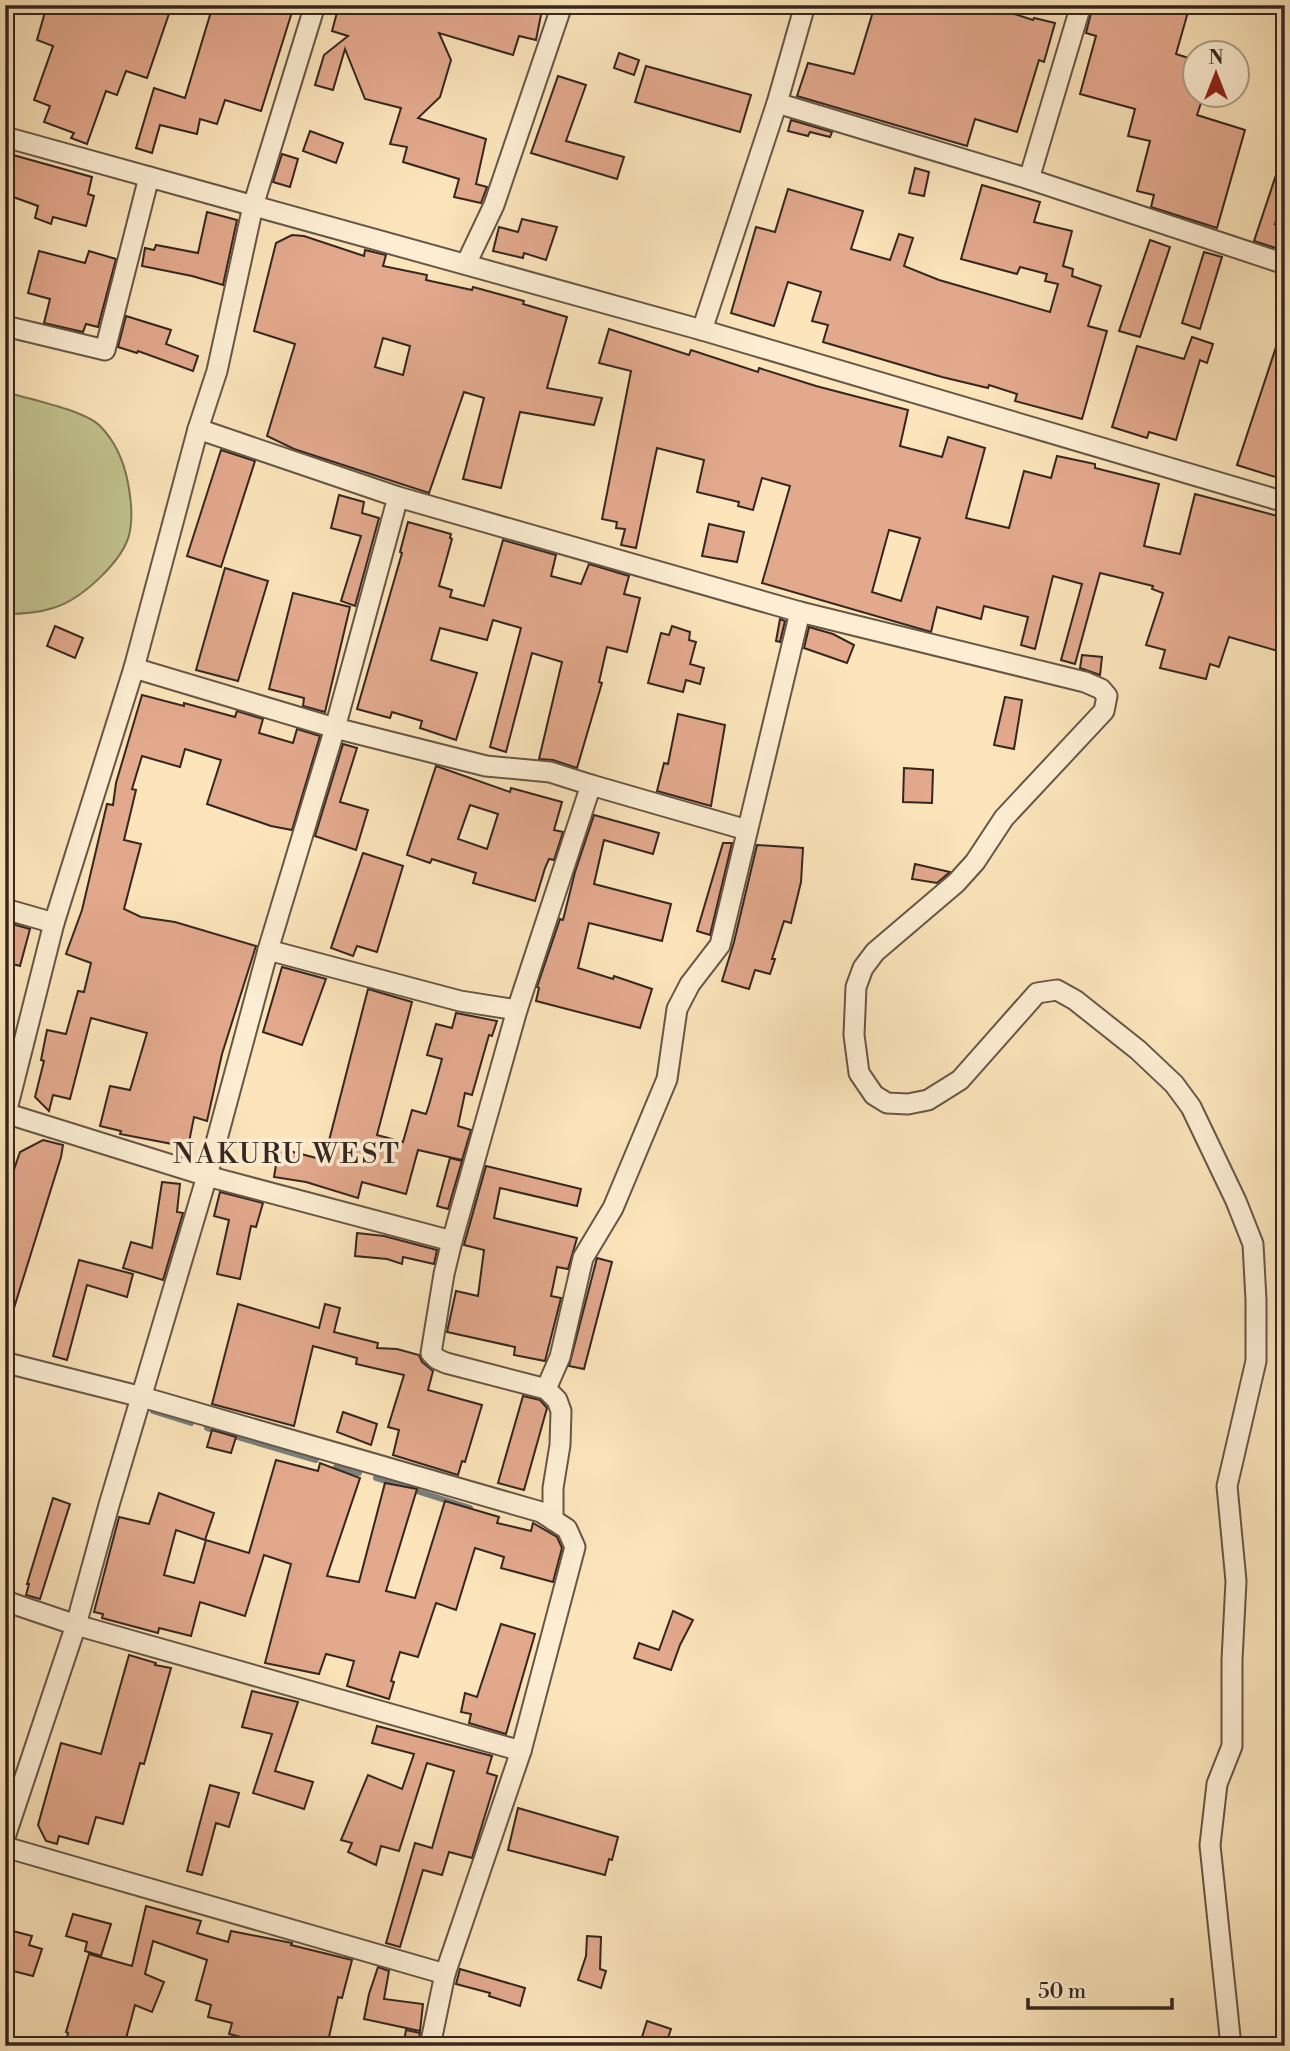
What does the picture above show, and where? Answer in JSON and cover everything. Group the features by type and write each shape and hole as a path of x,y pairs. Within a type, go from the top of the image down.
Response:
{"street":[{"path":"315,5 253,206 217,371 198,429 134,668 54,923 6,1114 207,1176 452,1241"},
{"path":"466,264 494,205 562,5"},
{"path":"702,330 777,103 805,5"},
{"path":"1030,179 1081,5"},
{"path":"777,103 1030,179 1285,264"},
{"path":"5,136 702,330 1285,502"},
{"path":"5,326 105,349 149,177"},
{"path":"198,429 398,497 800,612 1085,682 1101,688 1107,696 1104,711 1004,818 975,862 956,883 875,951 863,968 856,987 854,1035 859,1073 874,1095 887,1104 928,1100 960,1080 1037,993 1057,990 1075,1000 1138,1050 1174,1084 1191,1107 1236,1201 1253,1244 1256,1362 1227,1486 1236,1581 1231,1660 1233,1746 1217,1784 1210,1845 1231,2046"},
{"path":"5,1837 76,1625 207,1176 268,950 335,728 398,497"},
{"path":"546,1389 561,1357 583,1258 613,1208 667,1079 677,1009 690,984 720,945 800,612"},
{"path":"134,668 335,728 486,766 550,772 747,830"},
{"path":"553,1520 553,1488 560,1445 561,1411 557,1400 546,1389 446,1363 431,1353 452,1241 517,1010 591,785"},
{"path":"5,909 54,923"},
{"path":"268,950 460,1001 517,1010"},
{"path":"11,1364 142,1396 541,1512 568,1529 575,1547 572,1563 521,1751 445,1974 430,2046"},
{"path":"5,1601 76,1625 521,1751"},
{"path":"5,1847 445,1974"}],"green space":[{"path":"5,392 69,410 100,426 111,439 122,460 131,501 130,531 120,554 111,566 88,588 64,604 29,613 5,614"}],"building":[{"path":"47,5 172,5 147,78 126,71 117,95 106,91 87,144 71,138 74,133 44,122 50,106 34,100 53,46 37,40"},
{"path":"213,5 269,5 292,12 261,111 225,100 217,124 200,119 197,134 160,125 152,153 136,148 154,88 185,98"},
{"path":"339,5 406,5 435,13 438,5 543,5 536,40 519,36 513,55 439,33 451,60 440,97 418,118 486,139 476,184 487,187 481,203 454,197 459,179 403,162 407,147 390,144 401,108 365,99 345,49 333,90 315,85 324,55 348,36 332,31"},
{"path":"875,5 986,5 1033,20 1034,18 1055,23 1044,62 1039,60 1017,132 975,119 967,146 797,96 808,63 854,74"},
{"path":"1093,5 1190,5 1176,54 1182,56 1182,108 1199,108 1197,115 1245,130 1217,228 1151,207 1154,195 1137,191 1150,141 1128,136 1135,109 1080,94 1096,36 1086,33"},
{"path":"619,53 639,60 634,75 614,68"},
{"path":"646,66 751,95 740,132 635,102"},
{"path":"558,76 586,85 566,141 624,157 617,179 531,153"},
{"path":"791,120 832,132 830,137 810,132 808,136 788,131"},
{"path":"310,131 343,143 336,163 303,151"},
{"path":"282,154 298,159 290,187 273,182"},
{"path":"13,155 92,177 88,194 94,196 86,226 53,217 51,224 35,218 38,206 5,194"},
{"path":"1282,157 1285,158 1285,194 1275,224 1285,227 1285,251 1254,241"},
{"path":"915,168 929,172 924,196 909,193"},
{"path":"982,185 1040,202 1034,222 1072,231 1063,266 1073,269 1072,276 1101,286 1088,326 1107,331 1082,419 1015,401 1017,394 989,385 988,388 942,377 823,342 828,325 812,321 821,292 788,282 774,326 731,313 756,227 775,232 788,189 863,211 851,249 890,260 899,234 913,238 904,266 939,280 1050,312 1058,284 1045,281 1047,274 1020,267 1017,274 961,259"},
{"path":"207,212 237,220 223,285 142,266 145,248 154,250 156,245 198,253"},
{"path":"522,219 557,227 546,260 524,253 523,258 493,251 499,227 518,232"},
{"path":"292,235 304,236 364,256 365,250 386,255 383,266 427,275 426,280 472,290 473,287 524,301 523,304 567,317 547,388 602,398 594,425 520,412 501,488 463,479 484,398 464,392 429,493 294,449 267,436 295,344 254,331 276,243","holes":["383,338 410,346 403,375 375,367"]},
{"path":"1150,240 1170,247 1140,337 1119,331"},
{"path":"39,251 85,263 89,251 116,259 98,327 86,324 83,332 44,323 50,299 28,293"},
{"path":"1204,252 1222,257 1200,329 1182,323"},
{"path":"126,316 171,330 166,344 198,356 193,371 138,351 137,353 118,347"},
{"path":"1283,326 1285,327 1285,480 1237,465"},
{"path":"609,329 689,355 691,350 758,372 759,368 908,410 900,446 942,457 948,437 985,448 966,518 1009,528 1024,471 1051,478 1057,456 1095,464 1095,468 1159,484 1144,546 1180,554 1195,494 1285,518 1285,653 1229,637 1219,667 1210,664 1206,679 1160,668 1165,650 1146,645 1163,593 1152,589 1153,586 1100,573 1075,664 1061,660 1082,584 1053,576 1035,649 1021,645 1028,617 984,606 981,619 937,607 931,632 762,583 790,486 762,478 753,510 738,506 739,502 697,492 704,460 657,448 636,548 621,545 625,529 616,528 617,522 602,519 631,371 599,363","holes":["889,530 920,538 901,601 872,592"]},
{"path":"1192,337 1213,344 1207,363 1200,360 1176,440 1149,432 1147,438 1112,427 1137,346 1184,359"},
{"path":"221,450 255,461 221,567 187,556"},
{"path":"339,495 364,502 362,513 379,518 355,606 341,601 361,536 331,528"},
{"path":"408,522 451,534 439,586 452,590 450,597 484,606 503,540 556,555 551,576 581,584 589,564 629,576 624,594 640,598 627,652 607,647 599,682 602,683 577,768 553,760 539,759 562,662 532,653 506,752 490,747 521,628 493,620 487,640 440,628 431,660 477,673 456,740 420,728 422,721 392,712 390,718 357,709 402,553 400,552"},
{"path":"709,524 744,532 737,562 702,556"},
{"path":"225,568 268,581 238,681 196,670"},
{"path":"293,593 350,607 325,712 303,706 304,698 269,689"},
{"path":"780,619 785,621 780,642 776,641"},
{"path":"55,626 83,638 75,658 47,646"},
{"path":"672,626 690,632 689,640 696,642 690,664 704,668 700,684 686,680 683,692 648,683 661,633 669,635"},
{"path":"809,627 833,634 854,645 847,663 804,648"},
{"path":"1082,655 1102,657 1100,675 1080,668"},
{"path":"142,695 235,717 237,711 263,719 259,733 293,743 297,729 320,736 292,830 271,826 207,804 221,760 185,749 180,767 142,756 132,789 136,790 124,840 141,844 124,909 141,917 175,922 256,946 222,1054 207,1121 194,1117 188,1147 120,1134 121,1131 100,1126 110,1086 130,1090 147,1033 91,1018 70,1099 53,1095 49,1111 35,1097 44,1061 41,1060 47,1030 66,1034 78,991 84,992 91,963 66,954 82,910 107,804 113,805 116,783"},
{"path":"1005,697 1022,700 1014,749 994,745"},
{"path":"678,714 725,725 711,806 657,791 664,763 668,764"},
{"path":"343,744 357,748 340,802 368,810 356,850 315,836"},
{"path":"436,766 510,792 511,788 562,802 554,830 563,832 554,860 549,859 545,868 535,901 473,883 476,873 432,859 430,863 407,855","holes":["470,805 498,814 487,849 458,839"]},
{"path":"904,768 933,770 932,803 903,802"},
{"path":"594,815 659,833 653,854 604,840 594,884 671,904 662,941 589,923 578,968 613,979 614,976 652,989 640,1028 536,1001 537,987 560,919 563,920"},
{"path":"723,843 732,843 710,935 697,931"},
{"path":"757,845 803,848 801,882 791,923 784,921 770,974 755,970 749,989 722,981"},
{"path":"363,853 403,866 377,952 357,946 353,956 331,948"},
{"path":"915,864 950,872 937,883 912,879"},
{"path":"5,922 30,929 20,966 5,962"},
{"path":"282,967 326,979 302,1045 263,1032"},
{"path":"368,989 412,1002 377,1135 403,1142 412,1110 426,1114 442,1059 427,1055 436,1024 452,1028 456,1013 497,1021 492,1036 489,1035 472,1095 465,1093 458,1126 471,1130 462,1160 418,1150 406,1194 362,1182 358,1198 306,1182 274,1177 276,1165 273,1164 278,1148 324,1160"},
{"path":"43,1140 63,1145 61,1157 9,1324 5,1323 5,1196 20,1152"},
{"path":"450,1158 462,1161 448,1209 437,1206"},
{"path":"486,1166 581,1189 577,1206 500,1188 494,1218 577,1238 568,1269 557,1267 551,1296 561,1298 545,1361 514,1355 515,1347 447,1332 456,1291 478,1296 484,1250 464,1245"},
{"path":"162,1182 180,1184 177,1212 183,1213 163,1280 123,1268 131,1242 152,1248"},
{"path":"220,1192 263,1203 256,1227 251,1226 240,1279 217,1274 229,1220 214,1216"},
{"path":"357,1233 384,1236 437,1250 434,1264 403,1257 402,1264 387,1259 355,1256"},
{"path":"597,1258 612,1262 584,1369 569,1366"},
{"path":"79,1260 133,1274 127,1297 87,1285 67,1360 53,1356"},
{"path":"238,1304 319,1328 325,1304 340,1308 334,1332 378,1343 377,1348 397,1349 419,1355 422,1362 433,1371 428,1390 482,1405 465,1462 462,1461 458,1475 393,1455 399,1430 388,1427 404,1375 356,1364 357,1358 313,1346 294,1426 212,1404"},
{"path":"523,1396 540,1400 547,1408 524,1490 498,1483"},
{"path":"343,1412 377,1424 371,1445 337,1432"},
{"path":"212,1430 236,1437 231,1453 207,1447"},
{"path":"276,1460 318,1471 320,1463 360,1478 327,1576 359,1582 385,1483 417,1489 386,1591 415,1598 445,1501 499,1517 497,1523 531,1531 533,1523 557,1537 562,1548 553,1582 501,1568 504,1557 475,1548 456,1610 436,1603 418,1657 400,1652 391,1681 394,1682 389,1699 347,1686 354,1661 326,1654 319,1674 265,1663 291,1564 264,1555 245,1616 200,1602 191,1636 159,1628 158,1633 102,1618 103,1614 94,1612 119,1517 149,1524 159,1493 214,1513 205,1540 176,1530 164,1575 194,1583 206,1540 249,1553"},
{"path":"53,1498 70,1504 40,1599 26,1595 27,1584"},
{"path":"673,1611 693,1620 671,1670 634,1658 639,1643 659,1650"},
{"path":"501,1624 535,1634 506,1734 469,1723 471,1714 461,1712 465,1693 477,1697"},
{"path":"129,1655 171,1668 144,1764 140,1763 123,1824 96,1817 88,1844 59,1836 57,1844 46,1841 38,1825 61,1743 101,1754"},
{"path":"252,1691 298,1702 275,1771 313,1782 304,1809 253,1793 272,1734 242,1727"},
{"path":"377,1726 492,1756 487,1773 497,1776 472,1858 449,1852 442,1875 423,1870 400,1947 386,1943 415,1843 432,1848 454,1771 427,1763 399,1851 381,1846 376,1865 348,1852 352,1843 341,1840 368,1775 402,1789 414,1754 372,1743"},
{"path":"210,1785 239,1793 229,1827 216,1823 202,1875 187,1871"},
{"path":"518,1808 618,1837 605,1875 508,1850"},
{"path":"146,1906 201,1921 197,1933 228,1942 231,1931 292,1943 291,1945 352,1960 342,1998 338,1997 327,2046 277,2046 229,2034 232,2023 208,2017 211,2005 196,2000 207,1960 153,1941 145,1974 164,1982 152,2012 135,2005 124,2046 65,2046 66,2032 89,1954 132,1966"},
{"path":"73,1914 111,1924 101,1956 85,1951 87,1942 66,1936"},
{"path":"5,1929 32,1936 29,1945 42,1949 33,1976 5,1969"},
{"path":"587,1936 601,1937 600,1969 606,1971 601,1988 578,1980 586,1956"},
{"path":"378,1967 389,1971 384,1999 423,2004 420,2031 364,2019"},
{"path":"460,1969 525,1988 520,2006 489,1996 490,1993 456,1984"},
{"path":"647,2021 671,2029 666,2044 642,2037"},
{"path":"406,2030 420,2033 418,2046 403,2046"}],"waterway":[{"path":"153,1411 191,1423"},
{"path":"207,1428 316,1460"},
{"path":"336,1467 359,1473"},
{"path":"376,1478 470,1508"}],"district":[{"name":"NAKURU WEST","path":"287,1154"}]}
